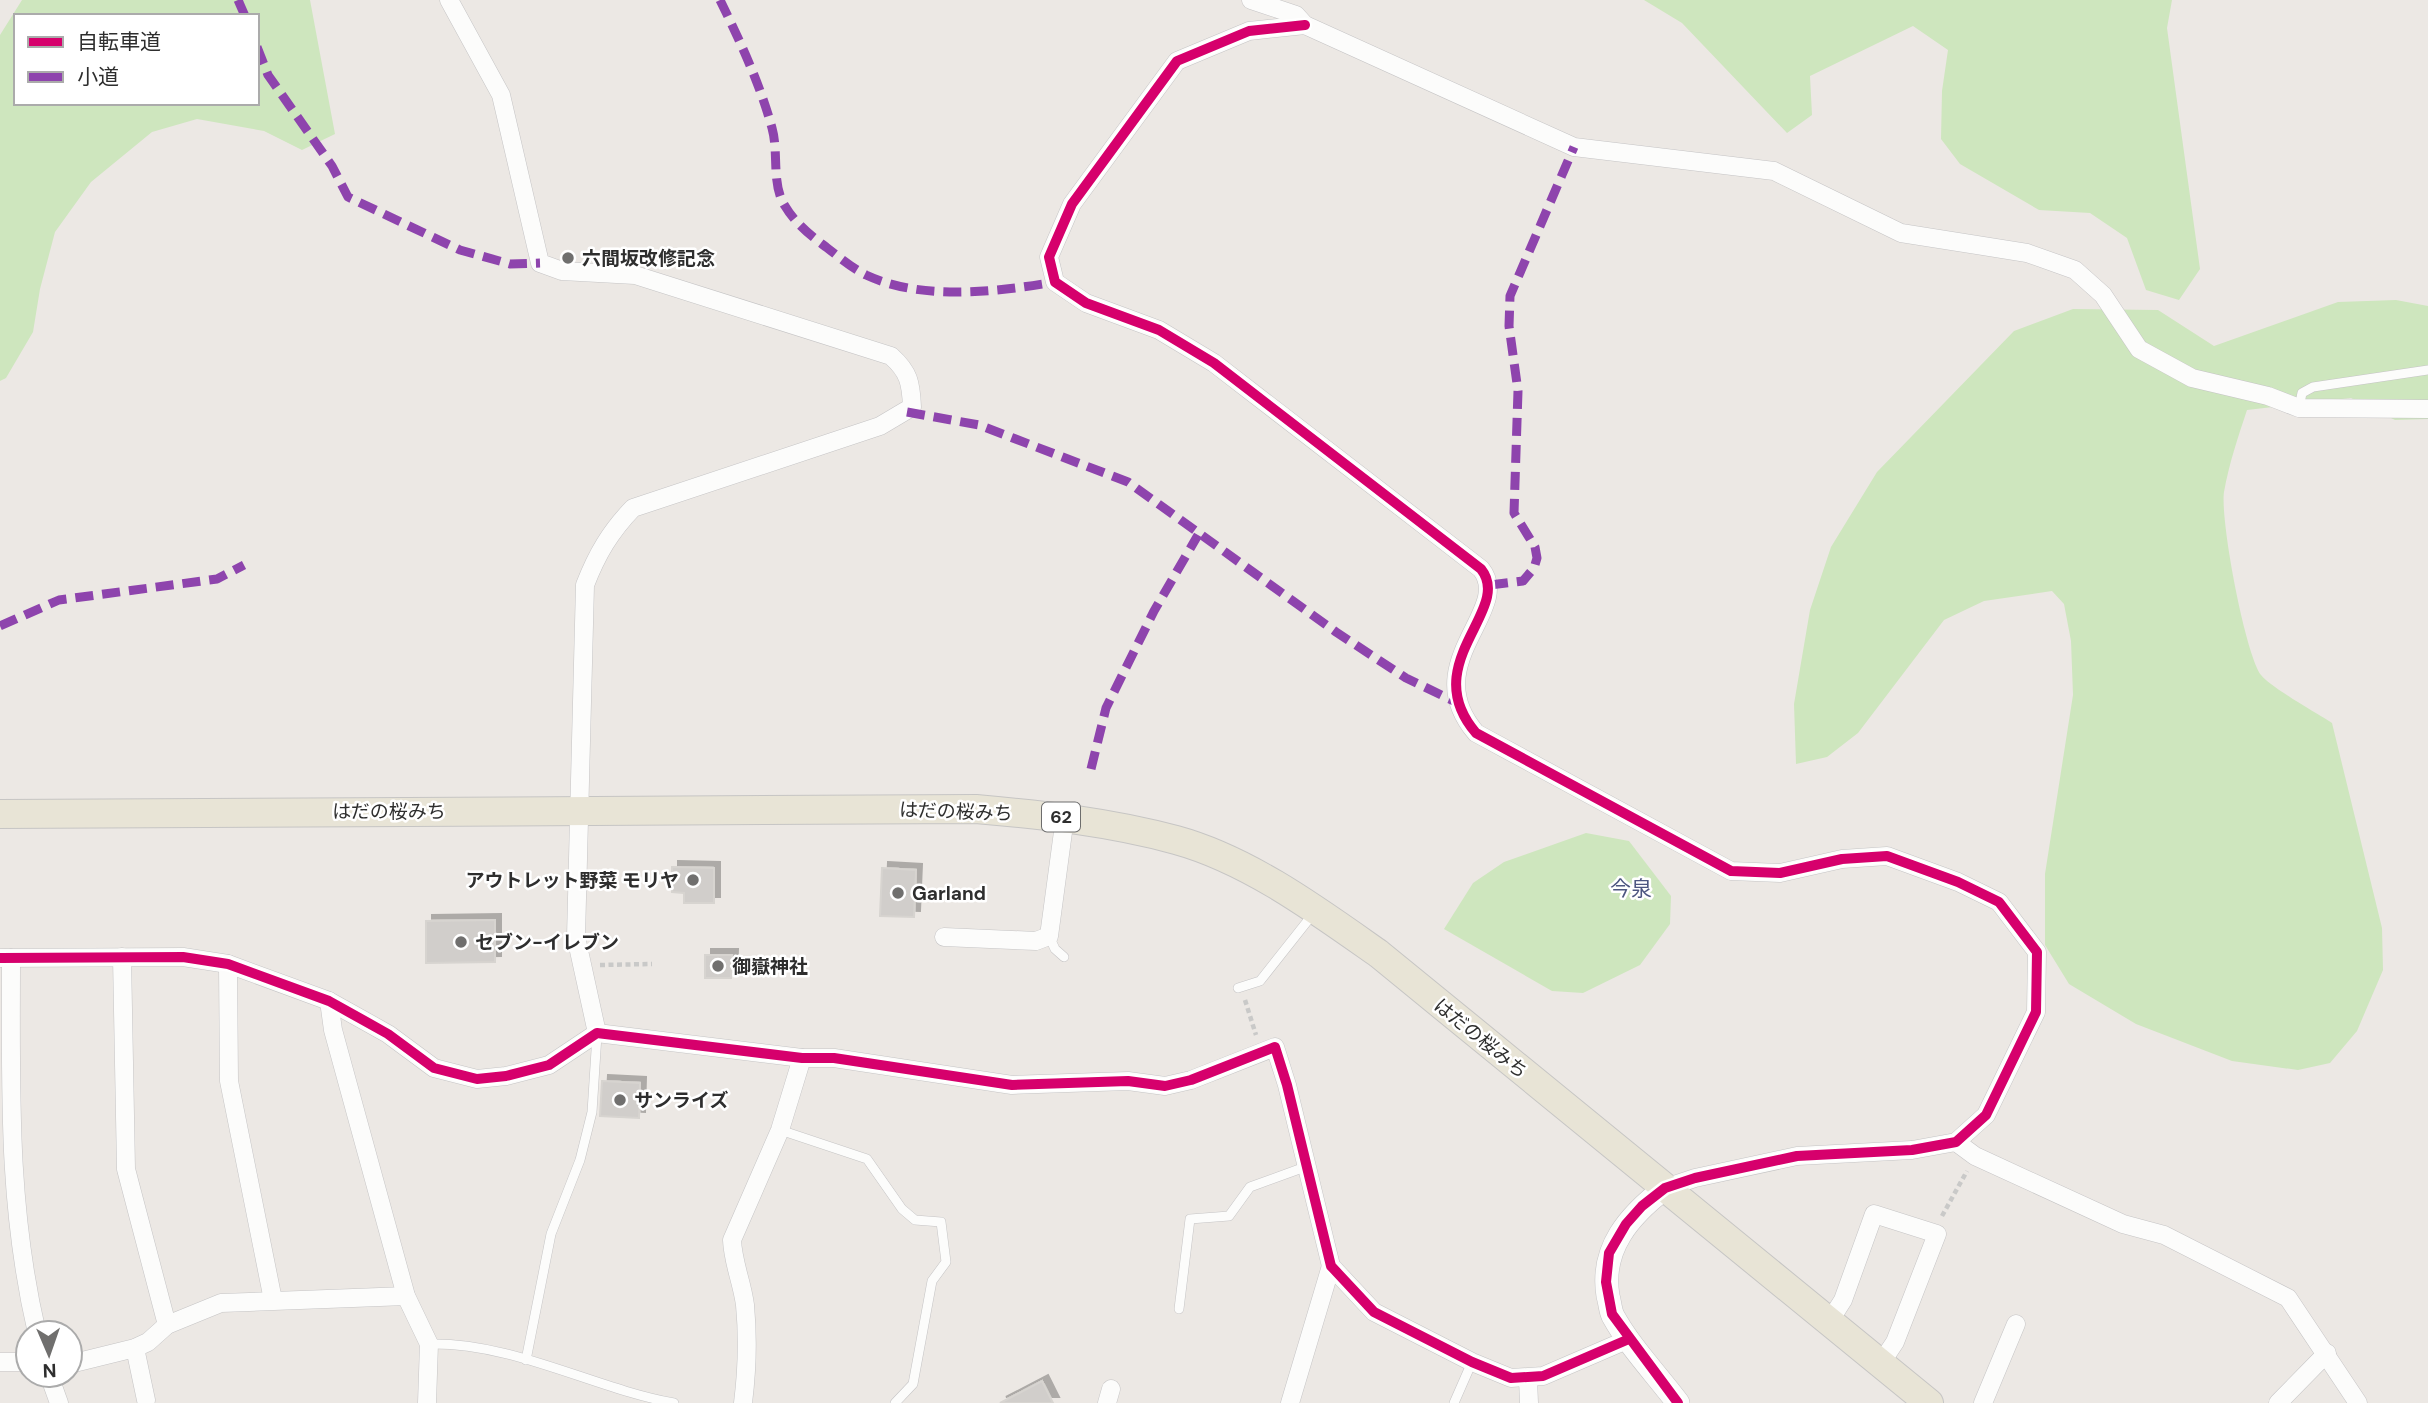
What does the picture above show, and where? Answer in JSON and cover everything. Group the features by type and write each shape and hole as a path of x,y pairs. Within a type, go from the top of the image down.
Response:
{"main road":[{"name":"はだの桜みち","path":"0,814 976,809 1065,817 1178,841 1233,863 1316,910 1379,954 1929,1403"}],"street":[{"path":"449,0 501,95 540,262 562,271 635,275 891,356 906,369 911,385 912,407 880,426 633,508 613,528 597,554 585,585 576,937 597,1033"},
{"path":"1251,0 1296,15 1306,25 1574,147 1774,171 1901,233 2027,253 2075,270 2103,295 2139,349 2192,378 2267,396 2299,408 2428,409"},
{"path":"1306,25 1249,31 1177,61 1072,204 1049,257 1055,282 1086,303 1159,330 1214,363 1481,569 1488,578 1489,594 1457,666 1456,691 1460,715 1476,733 1731,871 1780,873 1842,859 1887,856 1958,882 1999,902 2037,952 2036,1012 1986,1115 1956,1142 1912,1150 1797,1156 1695,1178 1665,1188 1642,1206 1626,1224 1609,1253 1606,1282 1612,1314 1678,1403"},
{"path":"944,937 1035,941 1049,936 1065,817"},
{"path":"122,957 126,1169 167,1325"},
{"path":"34,1319 23,1275 10,1158 5,958 183,957 228,964 329,1001 388,1034 434,1068 477,1079 506,1076 549,1065 597,1033 802,1058 834,1058 1012,1085 1128,1081 1165,1086 1191,1080 1275,1047 1287,1085 1331,1266 1374,1312 1472,1362 1511,1378 1543,1376 1629,1339"},
{"path":"228,964 229,1080 272,1300"},
{"path":"329,1001 333,1030 406,1296 429,1344 426,1403"},
{"path":"743,1403 747,1347 744,1303 733,1259 732,1240 780,1130 802,1058"},
{"path":"1956,1142 1975,1156 2123,1224 2164,1235 2288,1298 2358,1403"},
{"path":"1829,1322 1843,1300 1874,1214 1937,1234 1895,1342 1881,1363"},
{"path":"1290,1403 1331,1266"},
{"path":"84,1361 135,1348 148,1342 167,1325 221,1303 406,1296"},
{"path":"1983,1403 2016,1324"},
{"path":"135,1348 146,1400"},
{"path":"2278,1403 2327,1353"},
{"path":"1528,1379 1530,1403"}],"lane":[{"path":"2299,408 2302,393 2313,387 2428,370"},
{"path":"1239,987 1260,981 1316,910"},
{"path":"1049,936 1055,949 1064,957"},
{"path":"526,1360 551,1234 580,1160 592,1112 597,1033"},
{"path":"780,1130 867,1159 902,1209 915,1220 941,1222 946,1262 932,1281 913,1384 895,1403"},
{"path":"1179,1308 1190,1219 1229,1216 1250,1187 1305,1167"},
{"path":"429,1344 457,1343 674,1403"},
{"path":"1454,1403 1472,1362"}],"path":[{"path":"580,965 652,964"},
{"path":"1239,987 1261,1052"},
{"path":"1946,1210 1960,1183"}],"green space":[{"path":"22,0 310,0 335,134 302,150 264,131 197,119 152,132 91,182 55,232 40,289 33,332 6,378 0,381 0,35"},
{"path":"1644,0 2172,0 2167,28 2200,269 2179,300 2146,290 2127,238 2090,213 2039,210 1960,164 1941,139 1942,91 1948,50 1913,26 1810,76 1812,115 1787,133 1682,23"},
{"path":"2396,300 2428,306 2428,419 2395,420 2351,398 2247,410 2224,492 2226,529 2235,586 2248,641 2261,675 2283,693 2332,723 2382,928 2383,970 2357,1031 2330,1063 2298,1070 2232,1061 2136,1024 2069,984 2045,945 2045,874 2073,695 2071,641 2064,604 2052,591 1984,601 1944,620 1858,733 1827,757 1796,764 1794,704 1810,610 1831,547 1877,472 2014,331 2073,309 2158,310 2214,346 2338,302"},
{"path":"1586,833 1629,841 1671,896 1670,924 1640,965 1583,993 1552,991 1444,929 1473,883 1504,862"}],"building":[{"name":"アウトレット野菜 モリヤ","path":"672,867 714,868 714,903 684,903 684,893 672,892"},
{"name":"Garland","path":"882,868 916,870 914,917 880,916"},
{"name":"セブン-イレブン","path":"495,920 495,962 426,963 426,921"},
{"name":"御嶽神社","path":"705,955 732,955 731,978 705,978"},
{"name":"サンライズ","path":"602,1081 640,1083 639,1118 600,1116"},
{"path":"1042,1381 1053,1403 1000,1403"}],"marked path":[{"path":"238,0 244,14"},
{"path":"720,0 762,95 774,138 781,197 794,218 809,234 866,275 911,288 984,291 1055,282"},
{"path":"259,52 268,75 332,166 348,197 460,250 510,264 540,263"},
{"path":"1490,585 1523,581 1534,568 1537,558 1535,547 1514,513 1518,391 1509,326 1510,296 1574,147"},
{"path":"907,412 979,425 1128,482 1336,632 1406,678 1458,703"},
{"path":"1091,769 1106,708 1154,611 1198,535"},
{"path":"0,626 59,600 217,579 244,565"}],"cycle path":[{"path":"1305,25 1249,31 1177,61 1072,204 1049,257 1055,282 1086,303 1159,330 1214,363 1481,569 1488,585 1486,602 1460,661 1456,684 1460,708 1476,733 1731,871 1780,873 1842,859 1887,856 1958,882 1999,902 2037,952 2036,1012 1986,1115 1956,1142 1912,1150 1797,1156 1695,1178 1665,1188 1642,1206 1626,1224 1609,1253 1606,1282 1612,1314 1678,1403"},
{"path":"0,958 183,957 228,964 329,1001 388,1034 434,1068 477,1079 506,1076 549,1065 597,1033 802,1058 834,1058 1012,1085 1128,1081 1165,1086 1191,1080 1275,1047 1287,1085 1331,1266 1374,1312 1472,1362 1511,1378 1543,1376 1629,1339"}],"place":[{"name":"六間坂改修記念","path":"568,258"},
{"name":"アウトレット野菜 モリヤ","path":"693,880"},
{"name":"Garland","path":"898,893"},
{"name":"セブン-イレブン","path":"461,942"},
{"name":"御嶽神社","path":"718,966"},
{"name":"サンライズ","path":"620,1100"}],"district":[{"name":"今泉","path":"1631,889"}]}
